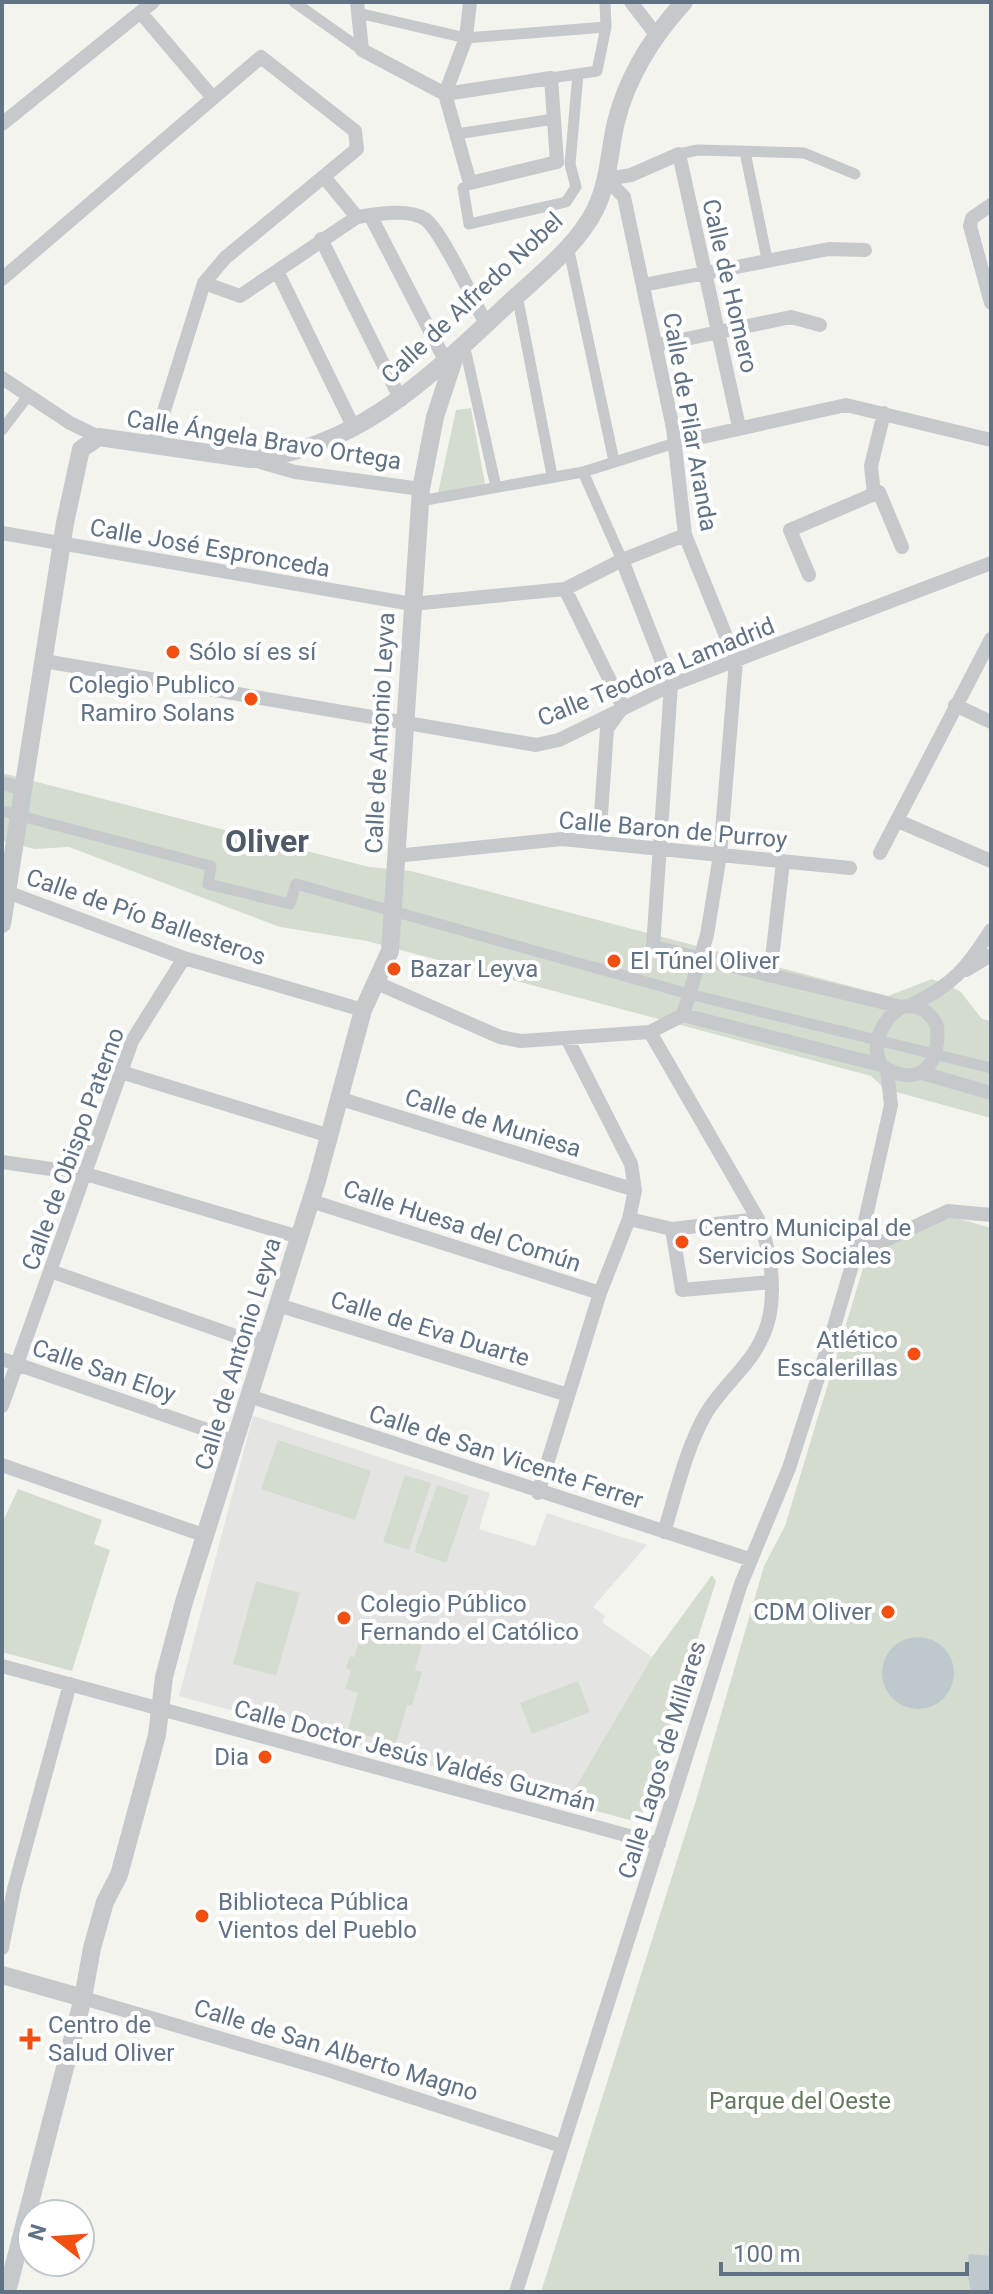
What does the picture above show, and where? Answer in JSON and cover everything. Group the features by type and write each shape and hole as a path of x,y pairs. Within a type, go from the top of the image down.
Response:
{"street":[{"path":"2,124 153,2"},
{"path":"294,2 362,50 445,94 597,71 606,27 605,2"},
{"path":"470,2 466,38 445,94 457,134 469,224 566,202 576,187 570,164 578,74"},
{"path":"631,2 657,36"},
{"name":"Calle de Alfredo Nobel","path":"250,459 293,451 353,426 405,397 568,246 594,212 607,179 622,103 657,36 684,2"},
{"path":"362,50 358,8 466,38 606,27"},
{"path":"141,13 213,98"},
{"path":"2,279 261,57 355,131 357,149 225,258 204,283 153,446"},
{"path":"466,185 557,162 551,78"},
{"path":"457,134 554,119"},
{"path":"607,179 631,175 679,154 698,150 804,153 855,174"},
{"path":"745,152 767,259"},
{"name":"Calle de Homero","path":"679,154 739,427"},
{"path":"324,177 363,216 455,352 496,487"},
{"name":"Calle de Pilar Aranda","path":"607,179 624,197 657,345 675,443 685,535 736,661 720,855 700,959 683,1015"},
{"path":"991,205 972,218 970,226 991,303"},
{"path":"204,283 240,296 278,273 321,239 363,216 423,217 437,235 486,324"},
{"path":"321,239 405,397 428,400 435,417"},
{"path":"568,246 614,461"},
{"path":"643,285 829,249 865,250"},
{"path":"278,273 353,426"},
{"path":"517,295 552,475"},
{"path":"657,345 791,317 820,325"},
{"name":"Calle de Antonio Leyva","path":"7,2292 83,1998 90,1954 105,1902 119,1875 160,1710 164,1677 311,1201 363,1010 390,951 403,724 421,495 435,417 455,352"},
{"name":"Calle Ángela Bravo Ortega","path":"2,378 70,423 99,437 250,459 295,472 421,495"},
{"path":"2,430 28,396"},
{"path":"421,495 496,487 583,472 675,443 839,406 884,413 991,440"},
{"path":"874,494 871,466 884,413"},
{"path":"2,924 11,813 24,789 62,544 81,449 70,423"},
{"name":"Calle Ángela Bravo Ortega","path":"81,449 99,437"},
{"path":"583,472 622,560 671,685 653,947 906,1006 934,1019"},
{"path":"809,575 790,530 879,492 902,547"},
{"name":"Calle José Espronceda","path":"2,533 412,604 565,589"},
{"path":"599,842 607,729 623,707 565,589 622,560 685,535"},
{"name":"Calle Teodora Lamadrid","path":"44,661 536,745 559,740 671,685 991,563"},
{"path":"880,853 991,639"},
{"path":"955,705 991,722"},
{"path":"2,783 24,789"},
{"path":"11,813 211,866 208,884 290,904 296,884 689,994 991,1068"},
{"path":"898,821 991,861"},
{"name":"Calle Baron de Purroy","path":"395,856 562,839 850,868"},
{"path":"770,976 783,862"},
{"name":"Calle de Pío Ballesteros","path":"7,892 184,958 363,1010"},
{"path":"959,975 991,930"},
{"path":"878,1041 887,1019 906,1006 939,993 959,975 991,955"},
{"name":"Calle de Obispo Paterno","path":"2,1406 53,1272 137,1031 184,958"},
{"path":"377,983 500,1037 521,1041 650,1032 683,1015 991,1093"},
{"path":"934,1053 938,1035 934,1019 939,993"},
{"path":"650,1032 758,1219 764,1234 771,1282 762,1338 705,1414 691,1443 664,1532"},
{"path":"538,1493 600,1293 629,1219 635,1190 631,1164 568,1040"},
{"name":"Calle Lagos de Millares","path":"516,2292 749,1559 793,1458 865,1221 891,1105 878,1041"},
{"name":"Calle Lagos de Millares","path":"891,1105 934,1053"},
{"path":"121,1072 330,1136"},
{"name":"Calle de Muniesa","path":"338,1098 635,1190"},
{"path":"2,1162 86,1174 299,1237"},
{"name":"Calle Huesa del Común","path":"311,1201 600,1293"},
{"path":"856,1243 873,1246 948,1211 991,1215"},
{"path":"629,1219 672,1229 758,1219"},
{"path":"672,1229 682,1290 771,1282"},
{"path":"53,1272 247,1340 267,1338"},
{"name":"Calle de Eva Duarte","path":"278,1305 568,1395"},
{"name":"Calle San Eloy","path":"2,1359 219,1434 234,1446"},
{"name":"Calle de San Vicente Ferrer","path":"249,1396 538,1493 749,1559"},
{"path":"2,1465 206,1536"},
{"name":"Calle Doctor Jesús Valdés Guzmán","path":"2,1666 659,1844"},
{"path":"2,1948 14,1889 70,1684"},
{"name":"Calle de San Alberto Magno","path":"2,1975 328,2070 562,2146"}],"shaded area":[{"name":"Colegio Público Fernando el Católico","path":"253,1416 490,1493 479,1529 535,1546 547,1513 647,1545 593,1607 605,1616 602,1622 652,1657 566,1803 179,1696"},
{"path":"918,1637 938,1643 948,1653 954,1673 948,1693 938,1703 918,1709 898,1703 888,1693 882,1673 888,1653 898,1643"},
{"path":"969,2254 991,2256 991,2292 971,2292 967,2270"}],"green space":[{"path":"471,408 485,484 438,493 456,410"},
{"path":"2,773 369,867 411,871 888,996 932,979 960,991 982,1019 991,1021 991,1118 885,1089 871,1076 367,941 280,927 69,847 35,849 2,841"},
{"name":"Parque del Oeste","path":"950,1216 991,1228 991,2292 541,2292 697,1797 764,1566 785,1526 867,1255"},
{"path":"278,1440 371,1471 355,1520 261,1489"},
{"path":"405,1475 431,1483 409,1550 383,1542"},
{"path":"437,1485 469,1496 446,1563 414,1552"},
{"path":"18,1489 102,1520 94,1544 110,1550 72,1671 2,1652 2,1523"},
{"path":"712,1575 716,1581 642,1814 630,1820 566,1803 652,1657"},
{"path":"256,1581 300,1593 276,1676 233,1664"},
{"path":"375,1632 422,1645 415,1670 422,1672 412,1706 407,1705 396,1744 348,1730 358,1693 345,1689 351,1670 346,1668 350,1656 354,1657 361,1635 373,1639"},
{"path":"578,1681 590,1712 532,1734 520,1703"}],"place":[{"name":"Sólo sí es sí","path":"173,652"},
{"name":"Colegio Publico Ramiro Solans","path":"251,699"},
{"name":"El Túnel Oliver","path":"614,961"},
{"name":"Bazar Leyva","path":"394,969"},
{"name":"Centro Municipal de Servicios Sociales","path":"682,1242"},
{"name":"Atlético Escalerillas","path":"914,1354"},
{"name":"CDM Oliver","path":"888,1612"},
{"name":"Colegio Público Fernando el Católico","path":"344,1618"},
{"name":"Dia","path":"265,1757"},
{"name":"Biblioteca Pública Vientos del Pueblo","path":"202,1916"},
{"name":"Centro de Salud Oliver","path":"30,2039"}],"district":[{"name":"Oliver","path":"267,841"}]}
